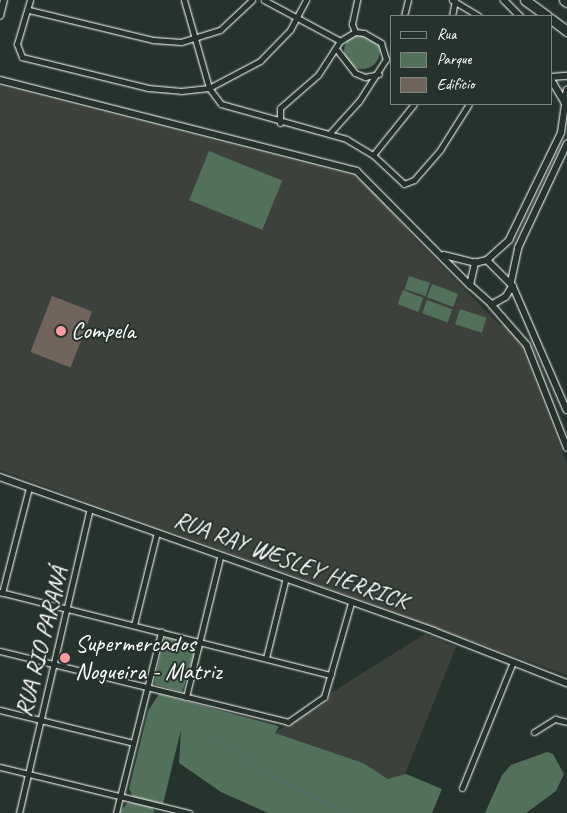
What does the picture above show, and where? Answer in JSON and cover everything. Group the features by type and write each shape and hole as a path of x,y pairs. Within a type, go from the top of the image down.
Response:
{"highway":[{"path":"525,0 547,15"},
{"path":"552,20 567,30"}],"street":[{"path":"0,16 4,0"},
{"path":"30,0 17,44 25,58 148,88 209,88 260,61 297,19 306,0"},
{"path":"184,0 209,88 228,108 280,123 330,133 373,155 399,181 410,183 440,150 468,105"},
{"path":"28,10 153,40 194,40 225,27 252,0"},
{"path":"264,0 340,41"},
{"path":"355,32 352,24 358,0"},
{"path":"404,15 408,0"},
{"path":"504,0 519,15"},
{"path":"452,15 453,1 477,15"},
{"path":"280,123 280,108 309,85 337,50 340,41 355,32 369,35 383,45 386,59 379,74 330,133"},
{"path":"383,45 389,44"},
{"path":"337,50 355,74 365,77 379,74"},
{"path":"552,78 567,76"},
{"path":"0,80 350,167 373,184 470,285 492,305 527,345 567,447"},
{"path":"552,80 565,104"},
{"path":"442,255 475,263 487,260 509,240 561,133 567,90"},
{"path":"373,155 413,105"},
{"path":"492,305 506,297 512,284 518,248 567,144"},
{"path":"487,260 512,284 567,410"},
{"path":"470,285 475,263"},
{"name":"RUA RAY WESLEY HERRICK","path":"0,478 157,532 220,558 351,603 567,683"},
{"path":"28,488 1,592 201,641 331,676"},
{"name":"RUA RIO PARANÁ","path":"19,813 69,610 90,509"},
{"path":"134,625 157,532"},
{"path":"186,697 220,558"},
{"path":"266,658 285,581"},
{"path":"0,651 288,722 324,698 351,603"},
{"path":"116,813 161,632"},
{"path":"462,788 513,662"},
{"path":"0,710 133,743"},
{"path":"534,732 555,719 567,722"},
{"path":"0,767 189,813"},
{"path":"159,813 160,806"}],"shaded area":[{"path":"0,86 352,175 375,192 416,240 501,326 504,323 521,345 567,464 567,675 0,470"},
{"path":"425,634 456,647 405,774 400,778 388,779 363,763 274,733 327,702 331,693"}],"green space":[{"path":"362,33 375,38 380,51 375,64 362,69 349,64 344,51 349,38"},
{"path":"209,151 282,181 262,230 189,200"},
{"path":"409,276 430,283 426,296 405,289"},
{"path":"432,284 458,294 453,307 427,297"},
{"path":"403,290 424,298 418,312 398,304"},
{"path":"427,300 452,309 448,322 422,313"},
{"path":"460,309 487,318 482,333 455,324"},
{"path":"168,637 197,647 182,692 154,684 164,639"},
{"path":"159,694 275,725 279,727 275,733 363,763 388,779 406,774 442,789 432,813 268,813 221,792 179,763 181,730 163,804 133,797 129,789 148,711"},
{"path":"547,752 553,754 564,774 556,791 526,813 485,813 502,775 511,765"},
{"path":"128,802 152,807 155,813 119,813"}],"building":[{"name":"Compela","path":"52,296 92,311 71,367 30,352"}],"waterway":[{"path":"216,740 281,781 349,813"}],"place":[{"name":"Compela","path":"61,331"},
{"name":"Supermercados Nogueira - Matriz","path":"65,658"}]}
